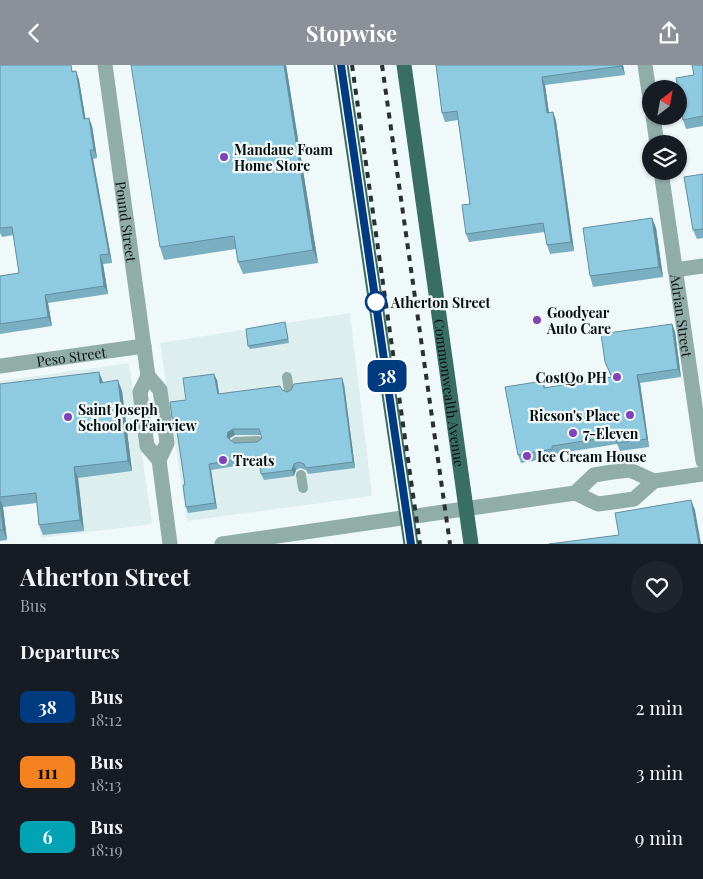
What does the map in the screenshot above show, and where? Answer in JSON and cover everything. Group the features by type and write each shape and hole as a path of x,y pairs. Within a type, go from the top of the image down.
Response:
{"main road":[{"path":"341,65 411,544"},
{"name":"Commonwealth Avenue","path":"404,65 471,544"}],"street":[{"name":"Pound Street","path":"105,65 148,376 140,392 147,446 159,460 170,544"},
{"path":"645,65 647,80"},
{"name":"Adrian Street","path":"662,180 703,461"},
{"path":"675,270 703,267"},
{"name":"Peso Street","path":"0,366 144,346"},
{"path":"574,493 594,475 612,472 630,470 654,481 703,474"},
{"path":"222,544 574,493 598,504 613,503 634,499 654,481"}],"lane":[{"path":"287,377 290,391"},
{"path":"236,441 258,441"},
{"path":"301,475 303,488"}],"shaded area":[{"path":"350,313 372,496 187,521 160,343"},
{"name":"Saint Joseph School of Fairview","path":"129,363 152,524 41,538 30,454 0,453 0,381"}],"building":[{"path":"0,65 71,65 72,72 76,71 84,119 89,118 94,150 90,150 109,254 100,255 104,286 45,295 48,317 0,324 0,276 19,273 12,227 0,228"},
{"name":"Mandaue Foam Home Store","path":"131,65 284,65 313,250 238,262 234,236 160,247"},
{"path":"436,65 621,65 542,77 547,113 553,112 571,242 547,245 543,223 466,234 462,205 470,204 457,111 442,113"},
{"path":"692,65 703,65 703,116 688,119 688,80 676,80 676,78 694,75"},
{"path":"703,174 703,229 693,230 685,180 687,180 687,177"},
{"path":"652,218 659,267 590,276 583,228"},
{"path":"285,322 288,339 248,346 246,329"},
{"path":"672,324 678,369 637,375 647,439 617,443 616,436 552,446 552,449 518,455 505,387 543,381 544,388 612,377 605,362 601,334"},
{"name":"Saint Joseph School of Fairview","path":"99,372 100,383 118,380 128,461 74,467 80,520 39,525 36,493 0,497 0,384"},
{"path":"214,374 218,394 280,386 282,390 287,392 291,390 294,384 342,378 353,462 306,468 304,464 298,462 294,464 292,470 261,474 259,456 209,464 215,503 186,507 183,485 185,485 175,418 172,418 170,402 186,400 183,378","holes":["233,429 259,429 262,438 257,442 234,443 227,437 228,432"]},
{"path":"691,500 699,544 549,544 619,535 615,513"},
{"path":"0,501 3,530 0,530"}],"railway":[{"path":"352,65 420,544"},
{"path":"382,65 450,544"}],"bus line":[{"name":"38","path":"341,65 411,544"}],"place":[{"name":"Mandaue Foam Home Store","path":"224,157"},
{"name":"Atherton Street","path":"376,302"},
{"name":"Goodyear Auto Care","path":"537,320"},
{"name":"CostQo PH","path":"617,377"},
{"name":"Ricson's Place","path":"630,415"},
{"name":"Saint Joseph School of Fairview","path":"68,417"},
{"name":"7-Eleven","path":"573,433"},
{"name":"Ice Cream House","path":"527,456"},
{"name":"Treats","path":"223,460"}]}
